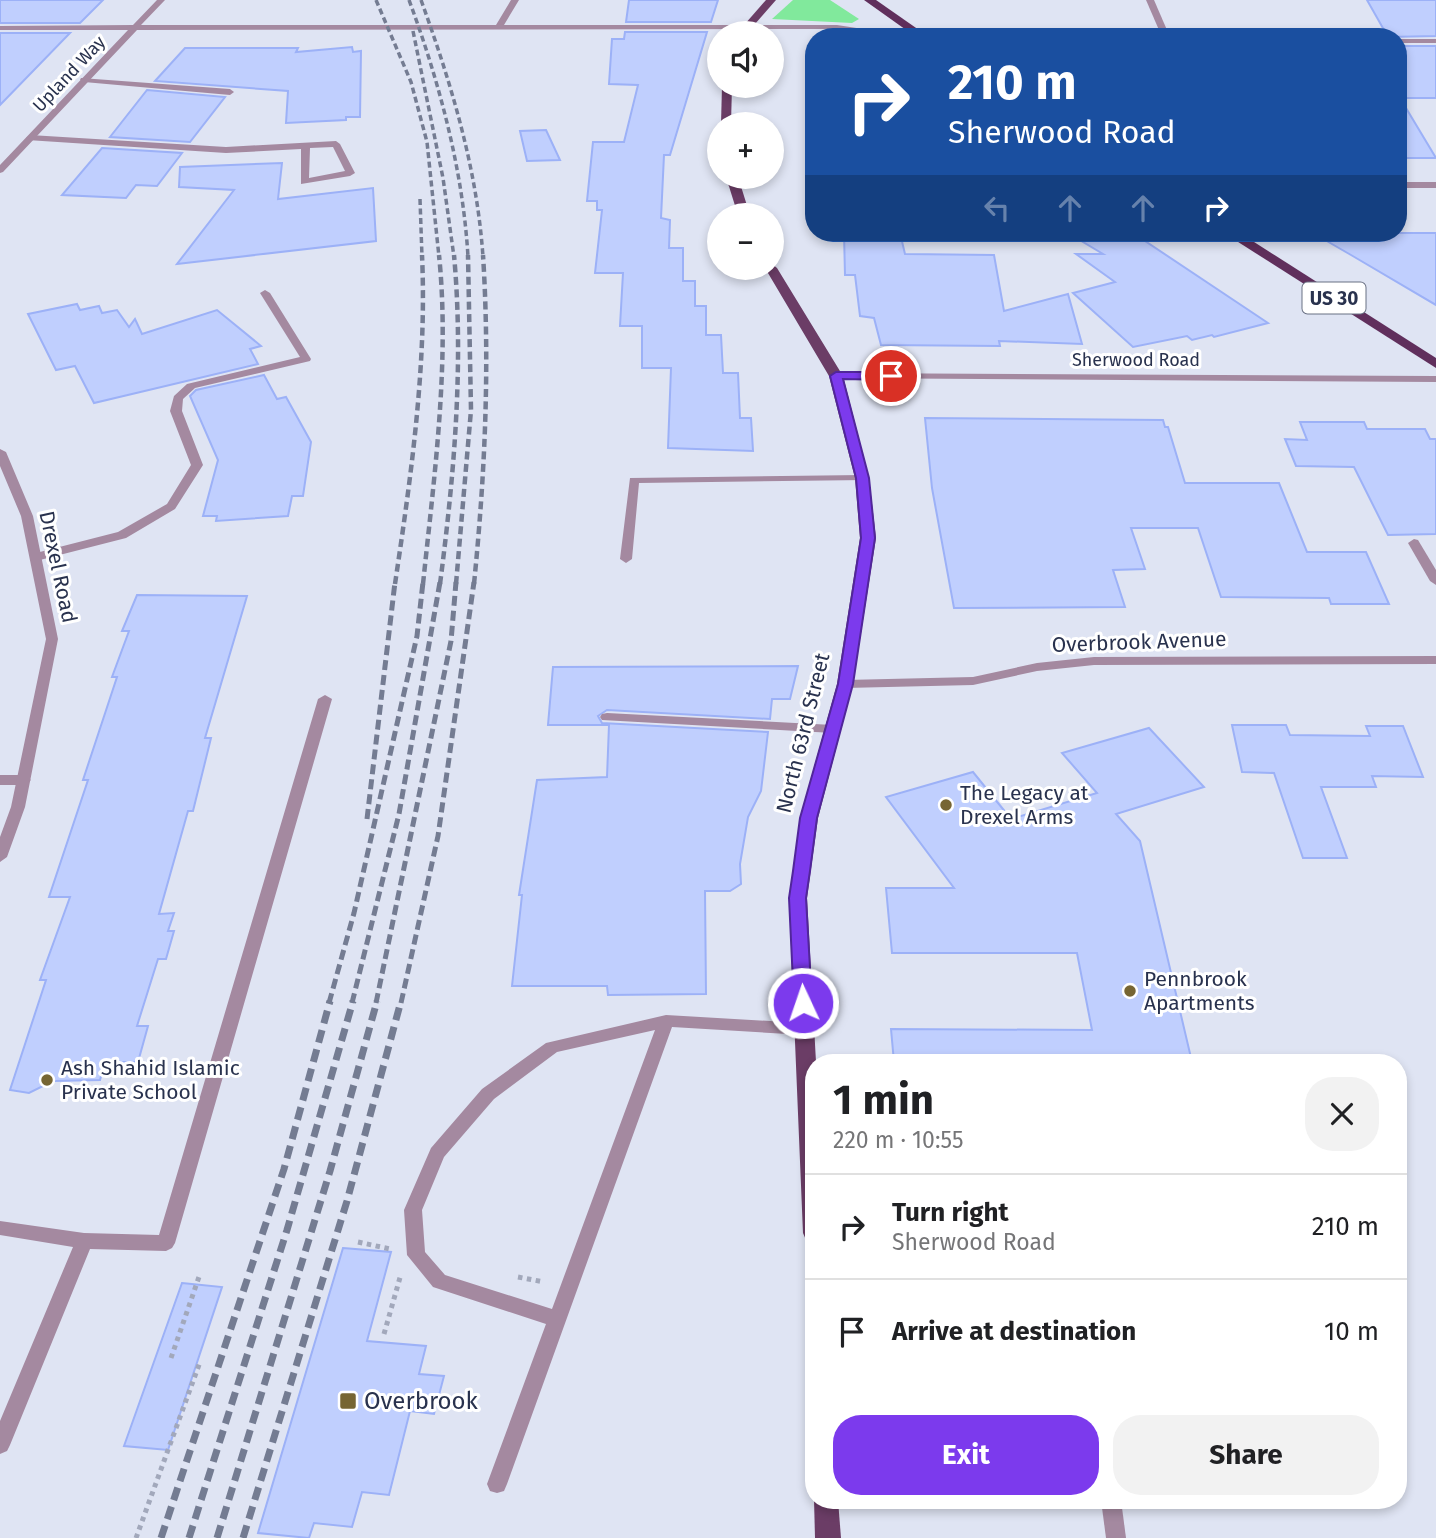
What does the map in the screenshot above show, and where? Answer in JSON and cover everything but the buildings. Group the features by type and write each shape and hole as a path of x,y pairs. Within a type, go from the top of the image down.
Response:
{"highway":[{"path":"869,0 911,28"},
{"name":"US 30","path":"1245,242 1436,364"}],"main road":[{"path":"751,21 771,0"},
{"name":"North 63rd Street","path":"778,280 836,376 862,478 868,538 845,684 809,818 797,898 805,1054"},
{"path":"826,1509 828,1538"}],"street":[{"name":"Upland Way","path":"0,170 161,0"},
{"path":"498,28 515,0"},
{"path":"1150,0 1162,28"},
{"path":"0,28 707,30"},
{"path":"784,29 805,28"},
{"path":"806,28 844,28"},
{"path":"1407,41 1436,41"},
{"path":"85,80 230,92"},
{"path":"30,138 226,150 335,144 350,173 304,182 306,146"},
{"path":"1407,185 1436,185"},
{"path":"36,557 122,535 171,506 197,465 176,411 178,398 191,386 306,359 265,293"},
{"name":"Sherwood Road","path":"836,376 1436,379"},
{"name":"Drexel Road","path":"0,452 27,516 52,639 18,807 0,857"},
{"path":"626,559 634,480 862,478"},
{"path":"1414,543 1436,581"},
{"name":"Overbrook Avenue","path":"845,684 973,681 1037,667 1094,661 1436,660"},
{"path":"0,1228 84,1241 166,1243 325,699"},
{"path":"607,717 833,729"},
{"path":"0,780 24,780"},
{"path":"497,1484 666,1021"},
{"path":"557,1319 439,1281 416,1255 413,1210 437,1153 488,1094 552,1047 666,1021 804,1029"},
{"path":"0,1445 84,1241"},
{"path":"1112,1509 1116,1538"}],"path":[{"path":"384,1334 404,1265"},
{"path":"171,1359 200,1274"},
{"path":"136,1538 200,1362"}],"green space":[{"path":"793,0 830,0 859,19 852,23 772,19"}],"railway":[{"path":"376,0 411,82 427,142 439,257"},
{"path":"409,0 448,126 461,192 468,257"},
{"path":"421,0 469,158 483,257"},
{"path":"413,31 443,178 454,257"},
{"path":"420,199 422,257"},
{"path":"395,584 420,379 422,255"},
{"path":"423,584 442,378 439,255"},
{"path":"440,584 450,503 458,379 454,255"},
{"path":"456,584 471,410 468,255"},
{"path":"474,584 485,420 483,255"},
{"path":"367,819 395,582"},
{"path":"329,1003 354,913 417,636 423,582"},
{"path":"352,1003 399,814 440,582"},
{"path":"376,1003 451,641 456,582"},
{"path":"401,1003 438,836 474,582"},
{"path":"161,1538 284,1169 330,1001"},
{"path":"189,1538 287,1230 353,1001"},
{"path":"217,1538 330,1171 377,1001"},
{"path":"243,1538 347,1201 401,1001"}],"place":[{"name":"The Legacy at Drexel Arms","path":"946,805"},
{"name":"Pennbrook Apartments","path":"1130,991"},
{"name":"Ash Shahid Islamic Private School","path":"47,1080"},
{"name":"Overbrook","path":"348,1401"}],"route":[{"path":"803,1003 797,898 809,818 845,684 868,538 862,478 836,376 891,376"}]}
